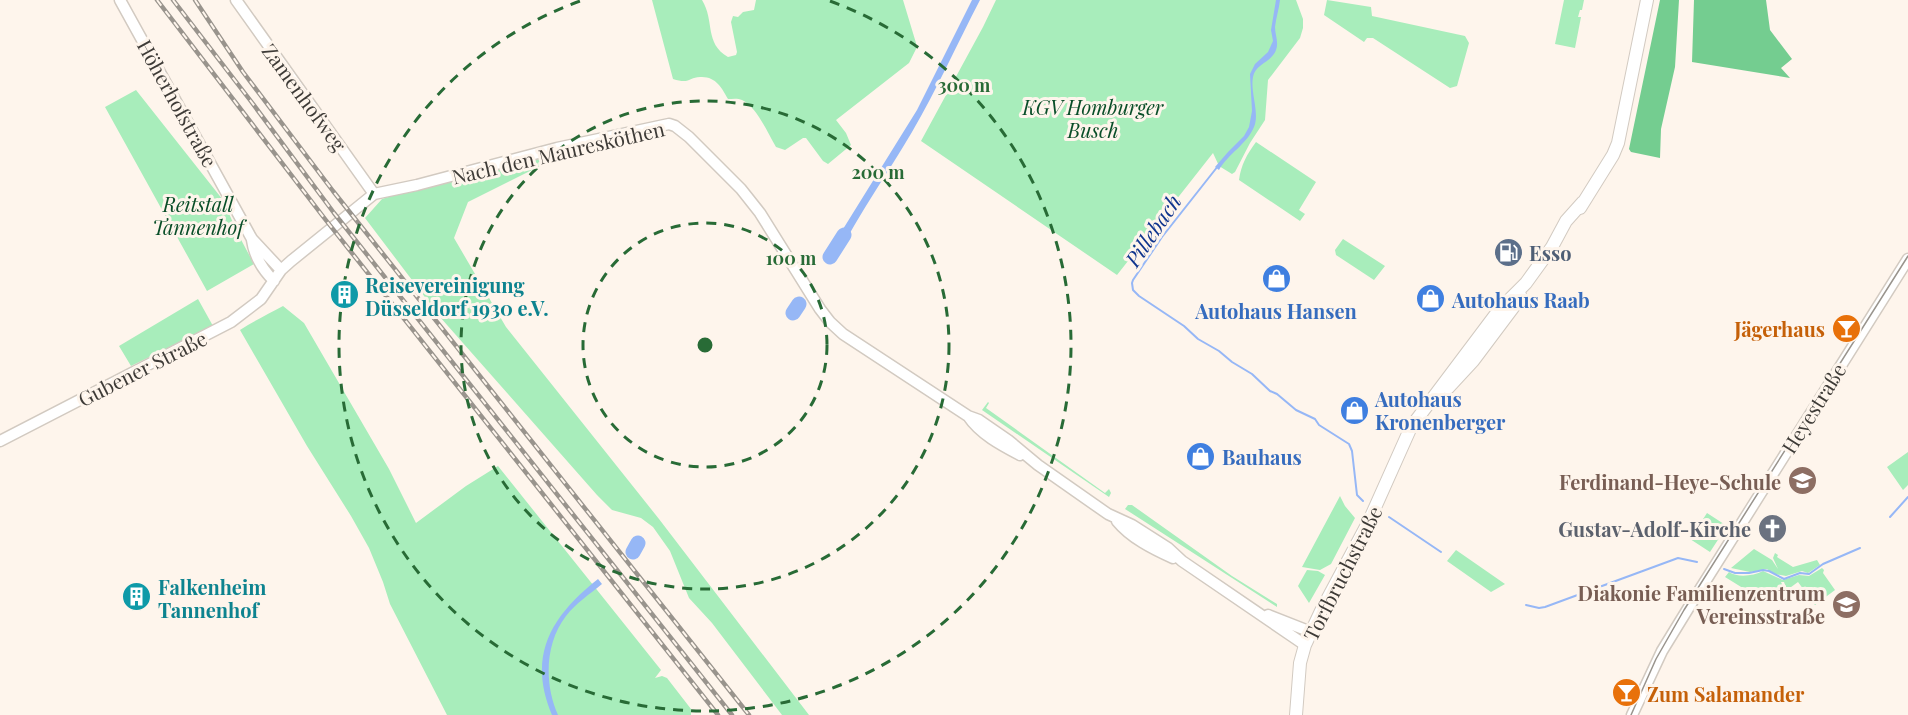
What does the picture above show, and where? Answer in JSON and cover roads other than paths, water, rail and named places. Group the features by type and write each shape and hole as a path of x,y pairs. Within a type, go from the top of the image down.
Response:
{"main road":[{"name":"Torfbruchstraße","path":"1296,715 1300,663 1305,645 1369,521 1411,427 1499,310 1526,283 1572,225 1583,202 1613,155 1618,143 1647,0"},
{"name":"Torfbruchstraße","path":"1393,468 1447,390 1473,361 1515,305 1526,283"},
{"path":"1447,390 1464,363 1465,355 1476,348 1502,313 1515,305"}],"street":[{"name":"Höherhofstraße","path":"120,0 252,239 281,270"},
{"name":"Zamenhofweg","path":"237,0 374,194"},
{"name":"Nach den Mauresköthen","path":"274,281 281,270 374,194 662,124 675,126 741,189 760,213 820,309 843,334 968,416 979,420 1038,465 1115,518 1132,525 1168,548 1182,561 1305,645"},
{"name":"Höherhofstraße","path":"252,239 253,249 266,273 274,281"},
{"name":"Heyestraße","path":"1632,715 1662,651 1683,616 1908,259"},
{"name":"Gubener Straße","path":"0,441 231,322 261,299 274,281"},
{"name":"Nach den Mauresköthen","path":"1259,612 1311,632"}],"water":[{"path":"972,0 980,0 930,99 838,255 830,250 917,110"},
{"path":"1276,0 1280,0 1275,27 1277,47 1274,54 1257,69 1253,77 1256,115 1254,127 1247,139 1219,170 1215,167 1244,136 1249,127 1252,111 1250,74 1255,64 1268,52 1273,41 1271,30"},
{"path":"598,579 602,584 570,611 554,638 549,677 553,703 558,715 552,715 545,694 542,674 543,656 548,639 567,608"}],"waterway":[{"name":"Pillebach","path":"1218,166 1162,237 1133,280 1133,290 1184,326 1198,339 1252,374 1296,410 1315,419 1319,425 1349,444 1352,451 1357,495 1363,501"},
{"path":"830,257 844,235"},
{"path":"793,313 799,304"},
{"name":"Pillebach","path":"1890,517 1908,497"},
{"name":"Pillebach","path":"1389,517 1441,552"},
{"path":"633,552 638,543"},
{"name":"Pillebach","path":"1724,569 1735,573 1763,570 1784,579 1800,573 1809,574 1823,564 1860,548"},
{"name":"Pillebach","path":"1526,605 1545,607 1678,558 1697,562"}],"tram line":[{"path":"1631,715 1656,659 1684,610 1908,256"}],"railway":[{"path":"157,0 325,219 718,715"},
{"path":"173,0 334,213 732,715"},
{"path":"195,0 243,72 333,191 749,715"}],"place":[{"name":"Esso","path":"1508,252"},
{"name":"Autohaus Hansen","path":"1276,279"},
{"name":"Reisevereinigung Düsseldorf 1930 e.V.","path":"344,295"},
{"name":"Autohaus Raab","path":"1431,299"},
{"name":"Jägerhaus","path":"1846,328"},
{"name":"Autohaus Kronenberger","path":"1354,410"},
{"name":"Bauhaus","path":"1201,456"},
{"name":"Ferdinand-Heye-Schule","path":"1802,481"},
{"name":"Gustav-Adolf-Kirche","path":"1772,528"},
{"name":"Falkenheim Tannenhof","path":"137,597"},
{"name":"Diakonie Familienzentrum Vereinsstraße","path":"1846,604"},
{"name":"Zum Salamander","path":"1626,693"}],"park label":[{"name":"KGV Homburger Busch","path":"1093,118"},
{"name":"Reitstall Tannenhof","path":"198,214"}]}
